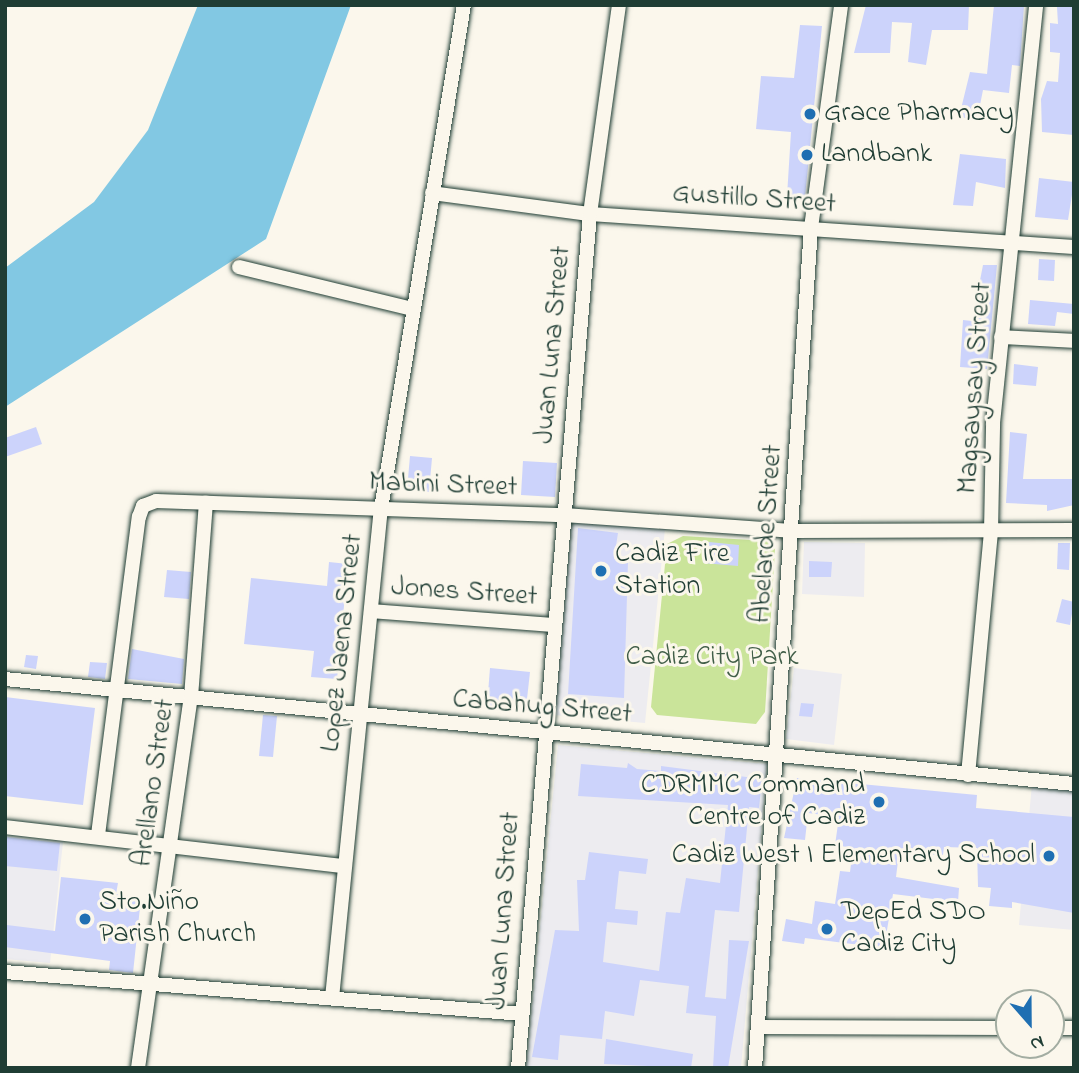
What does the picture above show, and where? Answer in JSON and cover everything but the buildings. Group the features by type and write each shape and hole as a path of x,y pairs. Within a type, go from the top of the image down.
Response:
{"street":[{"name":"Lopez Jaena Street","path":"332,998 381,509 464,5"},
{"name":"Juan Luna Street","path":"518,1068 542,732 590,214 619,5"},
{"name":"Abelarde Street","path":"755,1068 794,531 811,228 841,5"},
{"name":"Magsaysay Street","path":"968,775 991,531 1001,338 1036,5"},
{"name":"Gustillo Street","path":"432,193 590,214 1074,247"},
{"path":"239,267 413,309"},
{"path":"1001,338 1074,341"},
{"name":"Mabini Street","path":"98,835 114,690 143,506 206,503 564,515 794,531 1074,530"},
{"name":"Arellano Street","path":"138,1068 173,842 191,696 206,503"},
{"name":"Jones Street","path":"371,611 552,625"},
{"name":"Cabahug Street","path":"5,679 1074,784"},
{"path":"5,827 173,842 344,866"},
{"path":"5,972 522,1014"},
{"path":"758,1027 995,1028"}],"shaded area":[{"path":"572,521 665,529 645,723 555,715"},
{"path":"804,542 865,543 864,597 802,594"},
{"path":"794,668 842,674 834,745 786,739"},
{"path":"558,745 767,764 741,1068 526,1068"},
{"name":"Cadiz West I Elementary School","path":"1032,784 1074,788 1074,930 1019,925"},
{"path":"5,836 63,842 50,963 5,959"}],"green space":[{"name":"Cadiz City Park","path":"683,536 767,541 775,549 765,712 756,724 657,715 651,707 667,544"}],"water":[{"path":"198,5 351,5 266,239 5,407 5,268 94,202 148,130"}],"place":[{"name":"Grace Pharmacy","path":"810,114"},
{"name":"Landbank","path":"807,155"},
{"name":"Cadiz Fire Station","path":"601,571"},
{"name":"CDRMMC Command Centre of Cadiz","path":"879,802"},
{"name":"Cadiz West I Elementary School","path":"1049,856"},
{"name":"Sto.Niño Parish Church","path":"85,919"},
{"name":"DepEd SDO Cadiz City","path":"827,929"}]}
